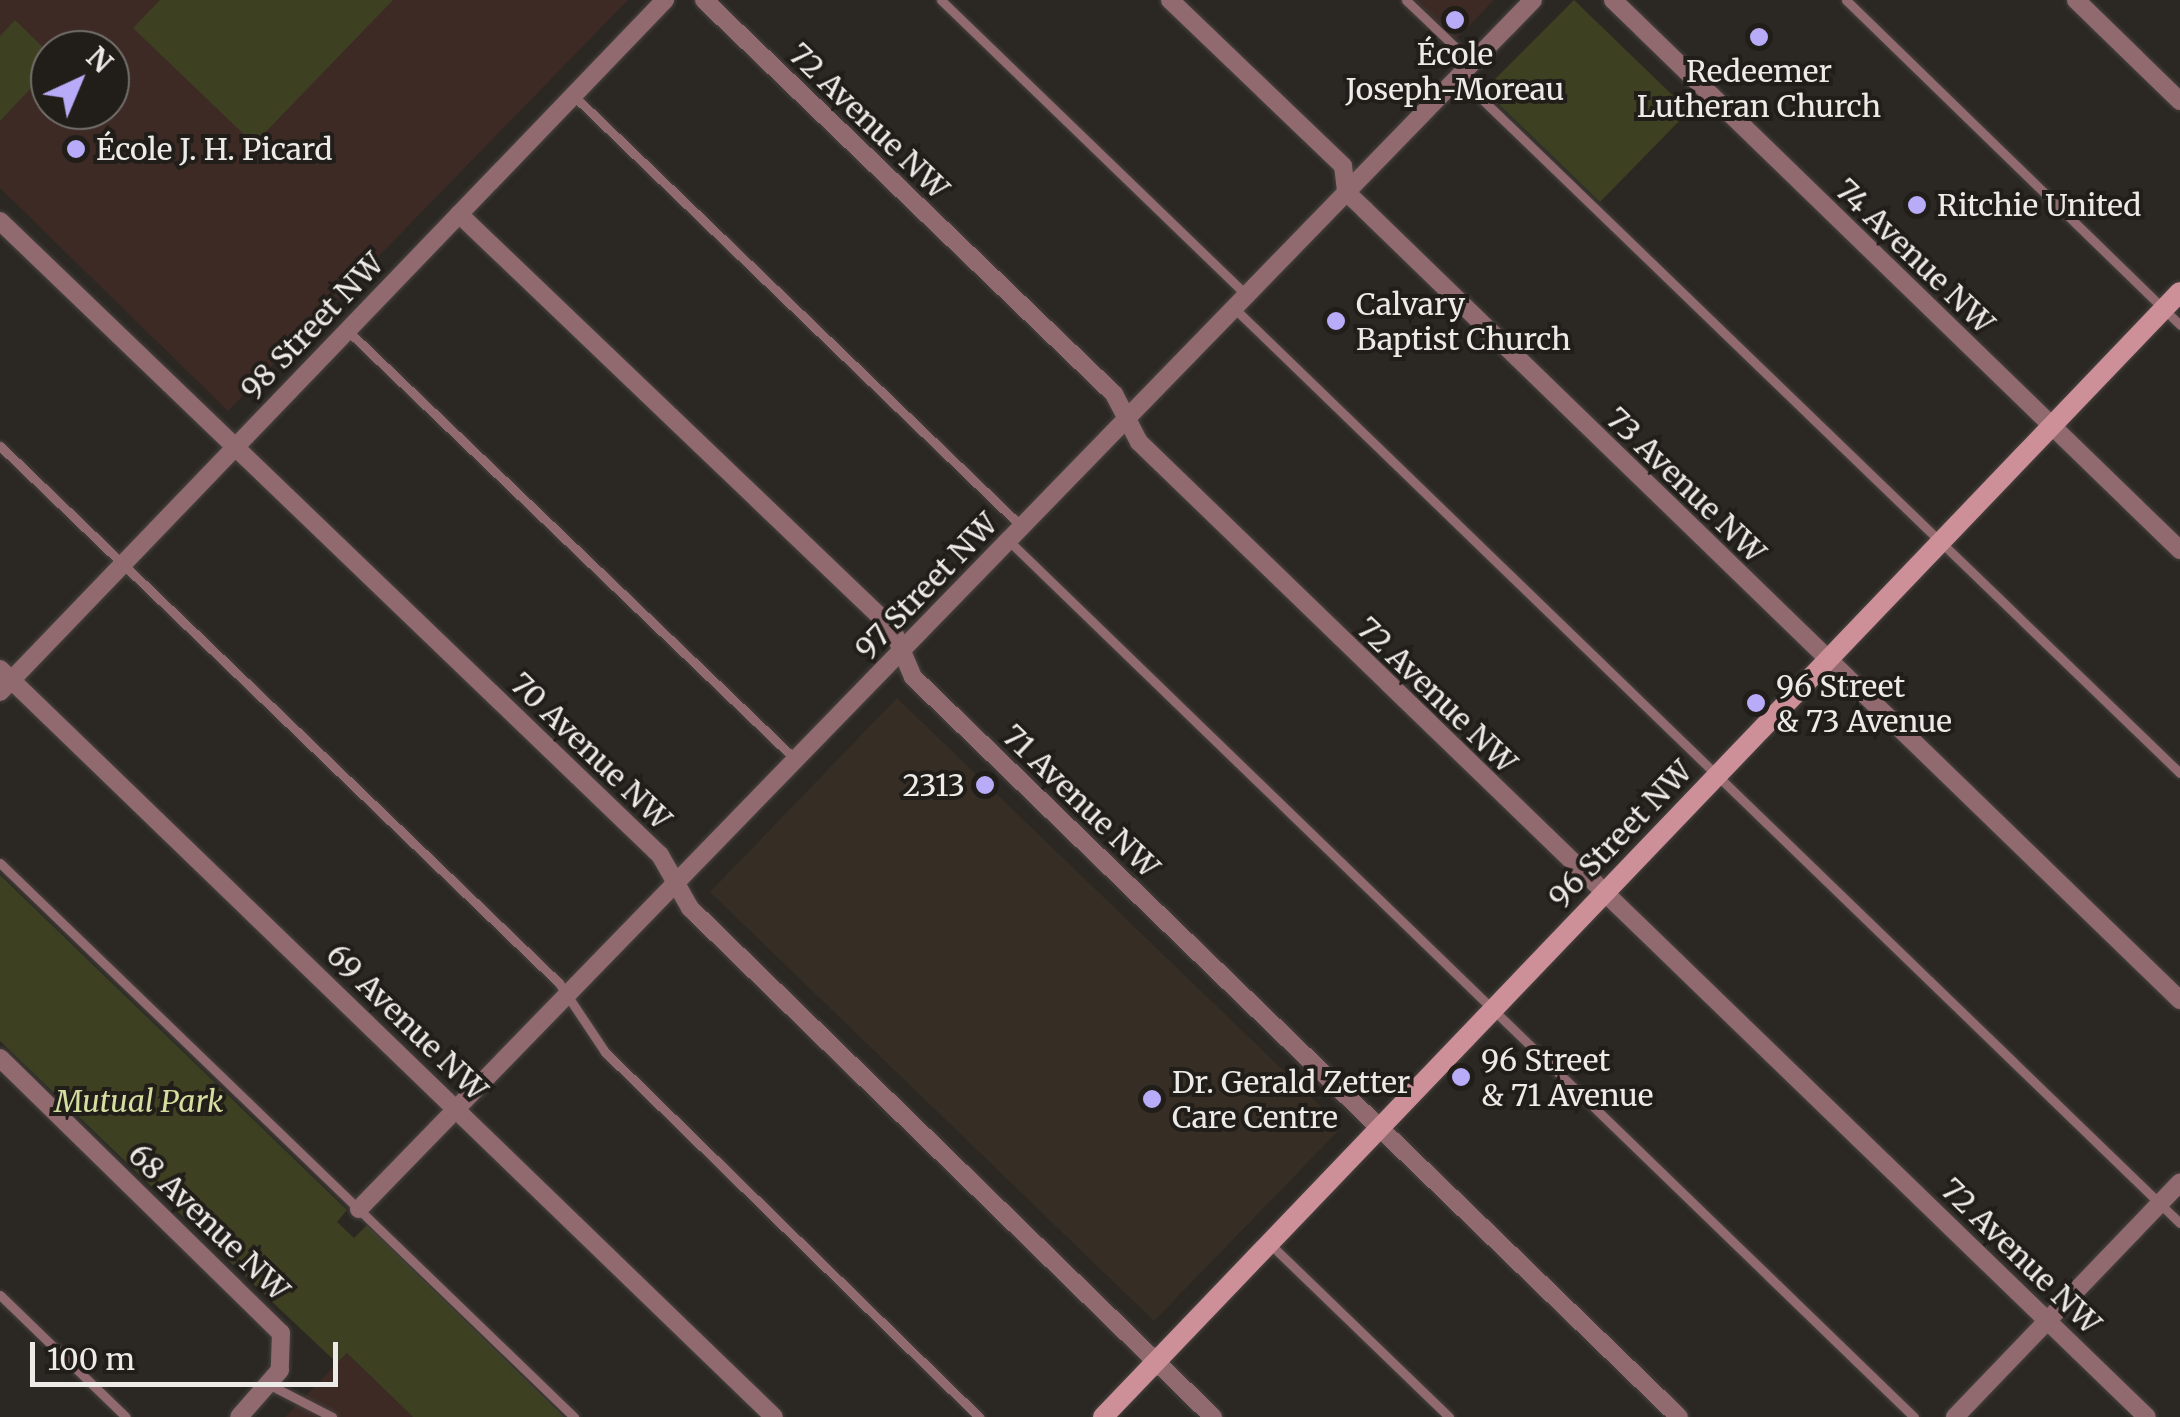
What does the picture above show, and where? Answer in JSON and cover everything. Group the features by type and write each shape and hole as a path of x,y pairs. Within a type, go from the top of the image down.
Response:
{"street":[{"name":"98 Street NW","path":"4,680 123,564 664,0"},
{"name":"72 Avenue NW","path":"704,0 1114,394 1139,442 2147,1417"},
{"name":"73 Avenue NW","path":"1170,0 1344,166 1346,192 2180,1000"},
{"name":"97 Street NW","path":"359,1210 1533,0"},
{"name":"74 Avenue NW","path":"1613,0 2180,550"},
{"path":"2076,0 2180,100"},
{"name":"71 Avenue NW","path":"459,214 892,628 913,676 1679,1417"},
{"name":"70 Avenue NW","path":"0,221 660,855 690,908 1213,1417"},
{"name":"96 Street NW","path":"1102,1417 2180,292"},
{"name":"69 Avenue NW","path":"4,680 457,1109 774,1417"},
{"name":"68 Avenue NW","path":"0,1058 270,1318 285,1347 270,1385"},
{"path":"1954,1417 2180,1182"},
{"path":"239,1417 270,1385"}],"lane":[{"path":"941,0 1717,777 2180,1223"},
{"path":"1406,0 1465,70 2180,773"},
{"path":"1846,0 2180,324"},
{"path":"573,95 1492,1008 1914,1417"},
{"path":"347,330 795,759"},
{"path":"0,446 566,997 605,1052 980,1417"},
{"path":"0,863 574,1417"},
{"path":"1270,1244 1448,1417"},
{"path":"0,1295 126,1417"},
{"path":"270,1385 332,1417"}],"shaded area":[{"path":"0,0 628,0 228,411 0,188"},
{"name":"École Joseph-Moreau","path":"1415,0 1494,0 1456,39"},
{"path":"897,698 1342,1127 1154,1321 710,892"},
{"path":"347,1353 413,1417 285,1417"}],"green space":[{"path":"160,0 393,0 254,144 133,28"},
{"path":"1574,0 1689,111 1600,202 1484,90"},
{"path":"15,20 30,35 30,89 0,121 0,36"},
{"name":"Mutual Park","path":"0,875 347,1210 337,1222 354,1238 367,1225 564,1417 413,1417 347,1353 337,1363 231,1263 0,1041"}],"place":[{"name":"École Joseph-Moreau","path":"1455,20"},
{"name":"Redeemer Lutheran Church","path":"1759,37"},
{"name":"École J. H. Picard","path":"76,149"},
{"name":"Ritchie United","path":"1917,205"},
{"name":"Calvary Baptist Church","path":"1336,321"},
{"name":"96 Street & 73 Avenue","path":"1756,703"},
{"name":"2313","path":"985,785"},
{"name":"96 Street & 71 Avenue","path":"1461,1077"},
{"name":"Dr. Gerald Zetter Care Centre","path":"1152,1099"}]}
